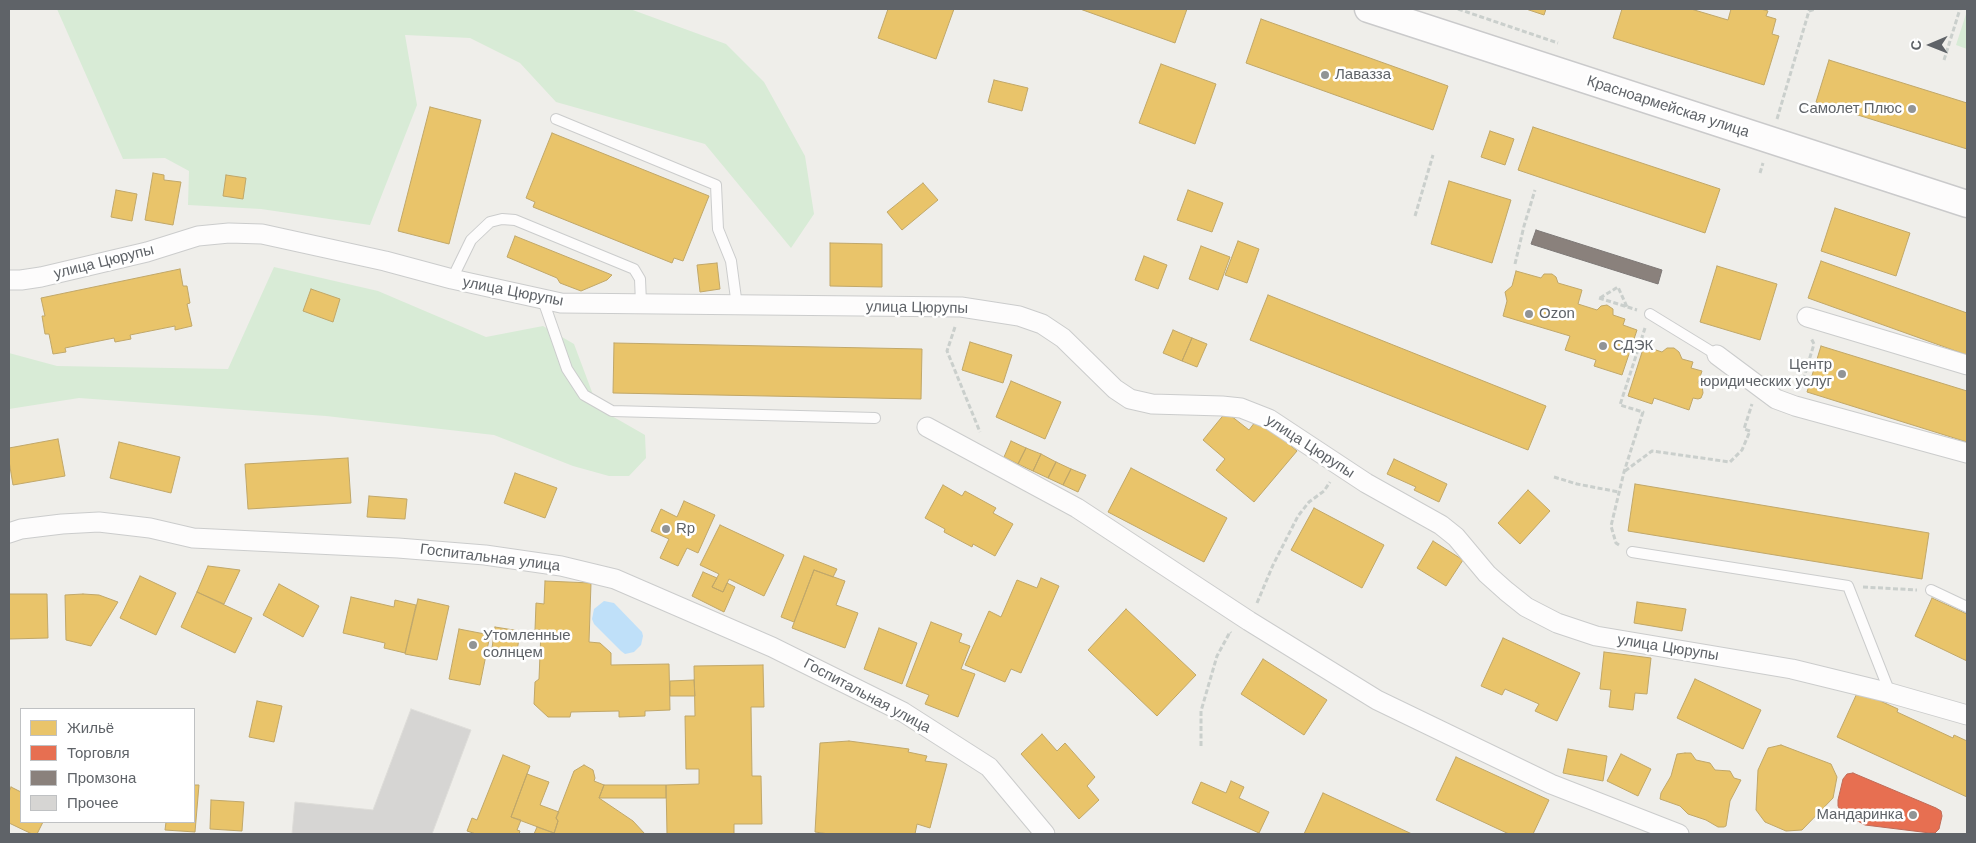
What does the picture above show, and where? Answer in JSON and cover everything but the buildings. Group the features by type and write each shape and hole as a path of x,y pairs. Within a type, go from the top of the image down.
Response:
{"street":[{"name":"Красноармейская улица","path":"1368,9 1967,204"},
{"name":"улица Цюрупы","path":"9,280 41,277 147,252 198,236 229,233 262,234 385,261 543,300 582,304 961,307 1019,316 1042,324 1063,338 1115,390 1130,399 1152,404 1240,408 1268,419 1366,483 1441,524 1456,537 1487,574 1506,591 1526,607 1557,623 1596,636 1792,669 1890,693 1967,715"},
{"path":"1808,317 1967,365"},
{"path":"1717,355 1776,399 1795,406 1967,452"},
{"path":"927,427 1077,508 1249,622 1377,700 1551,784 1679,834"},
{"name":"Госпитальная улица","path":"9,533 20,529 99,522 150,528 193,538 398,548 485,555 561,566 615,579 772,647 903,712 989,766 1046,834"}],"lane":[{"path":"556,119 716,185 718,229 731,261 737,306"},
{"path":"452,279 472,240 490,222 502,219 515,220 634,269 640,279 641,303"},
{"path":"543,300 567,369 584,395 612,411 875,418"},
{"path":"1650,314 1717,355"},
{"path":"1632,552 1848,586 1890,693"},
{"path":"1931,590 1967,607"}],"path":[{"path":"1778,116 1809,11 1816,9"},
{"path":"1944,60 1960,9"},
{"path":"1415,216 1433,155"},
{"path":"1515,264 1535,190"},
{"path":"1626,307 1618,286 1599,298 1626,307 1650,314 1620,405 1643,412 1624,472 1611,526 1616,543 1632,552"},
{"path":"1795,406 1814,344"},
{"path":"947,351 993,462"},
{"path":"1624,472 1652,451 1730,462 1742,450 1750,431 1744,428 1758,386"},
{"path":"1554,477 1577,484 1619,492"},
{"path":"1848,586 1931,590"}],"green space":[{"path":"57,9 630,9 726,44 764,82 805,156 814,214 791,248 705,144 556,102 520,63 470,38 405,35 417,105 370,225 261,209 188,205 189,171 165,158 123,159"},
{"path":"1967,11 1967,49 1956,45"},
{"path":"274,267 378,291 486,337 543,326 574,344 598,408 645,435 646,458 629,476 609,476 573,466 494,435 326,416 79,398 9,409 9,353 57,366 228,369"}],"water":[{"path":"604,601 614,603 642,632 641,645 634,652 625,654 594,624 592,619 594,609"}],"place":[{"name":"Лавазза","path":"1325,75"},
{"name":"Самолет Плюс","path":"1912,109"},
{"name":"Ozon","path":"1529,314"},
{"name":"СДЭК","path":"1603,346"},
{"name":"Центр юридических услуг","path":"1842,374"},
{"name":"Rp","path":"666,529"},
{"name":"Утомленные солнцем","path":"473,645"},
{"name":"Мандаринка","path":"1913,815"}]}
